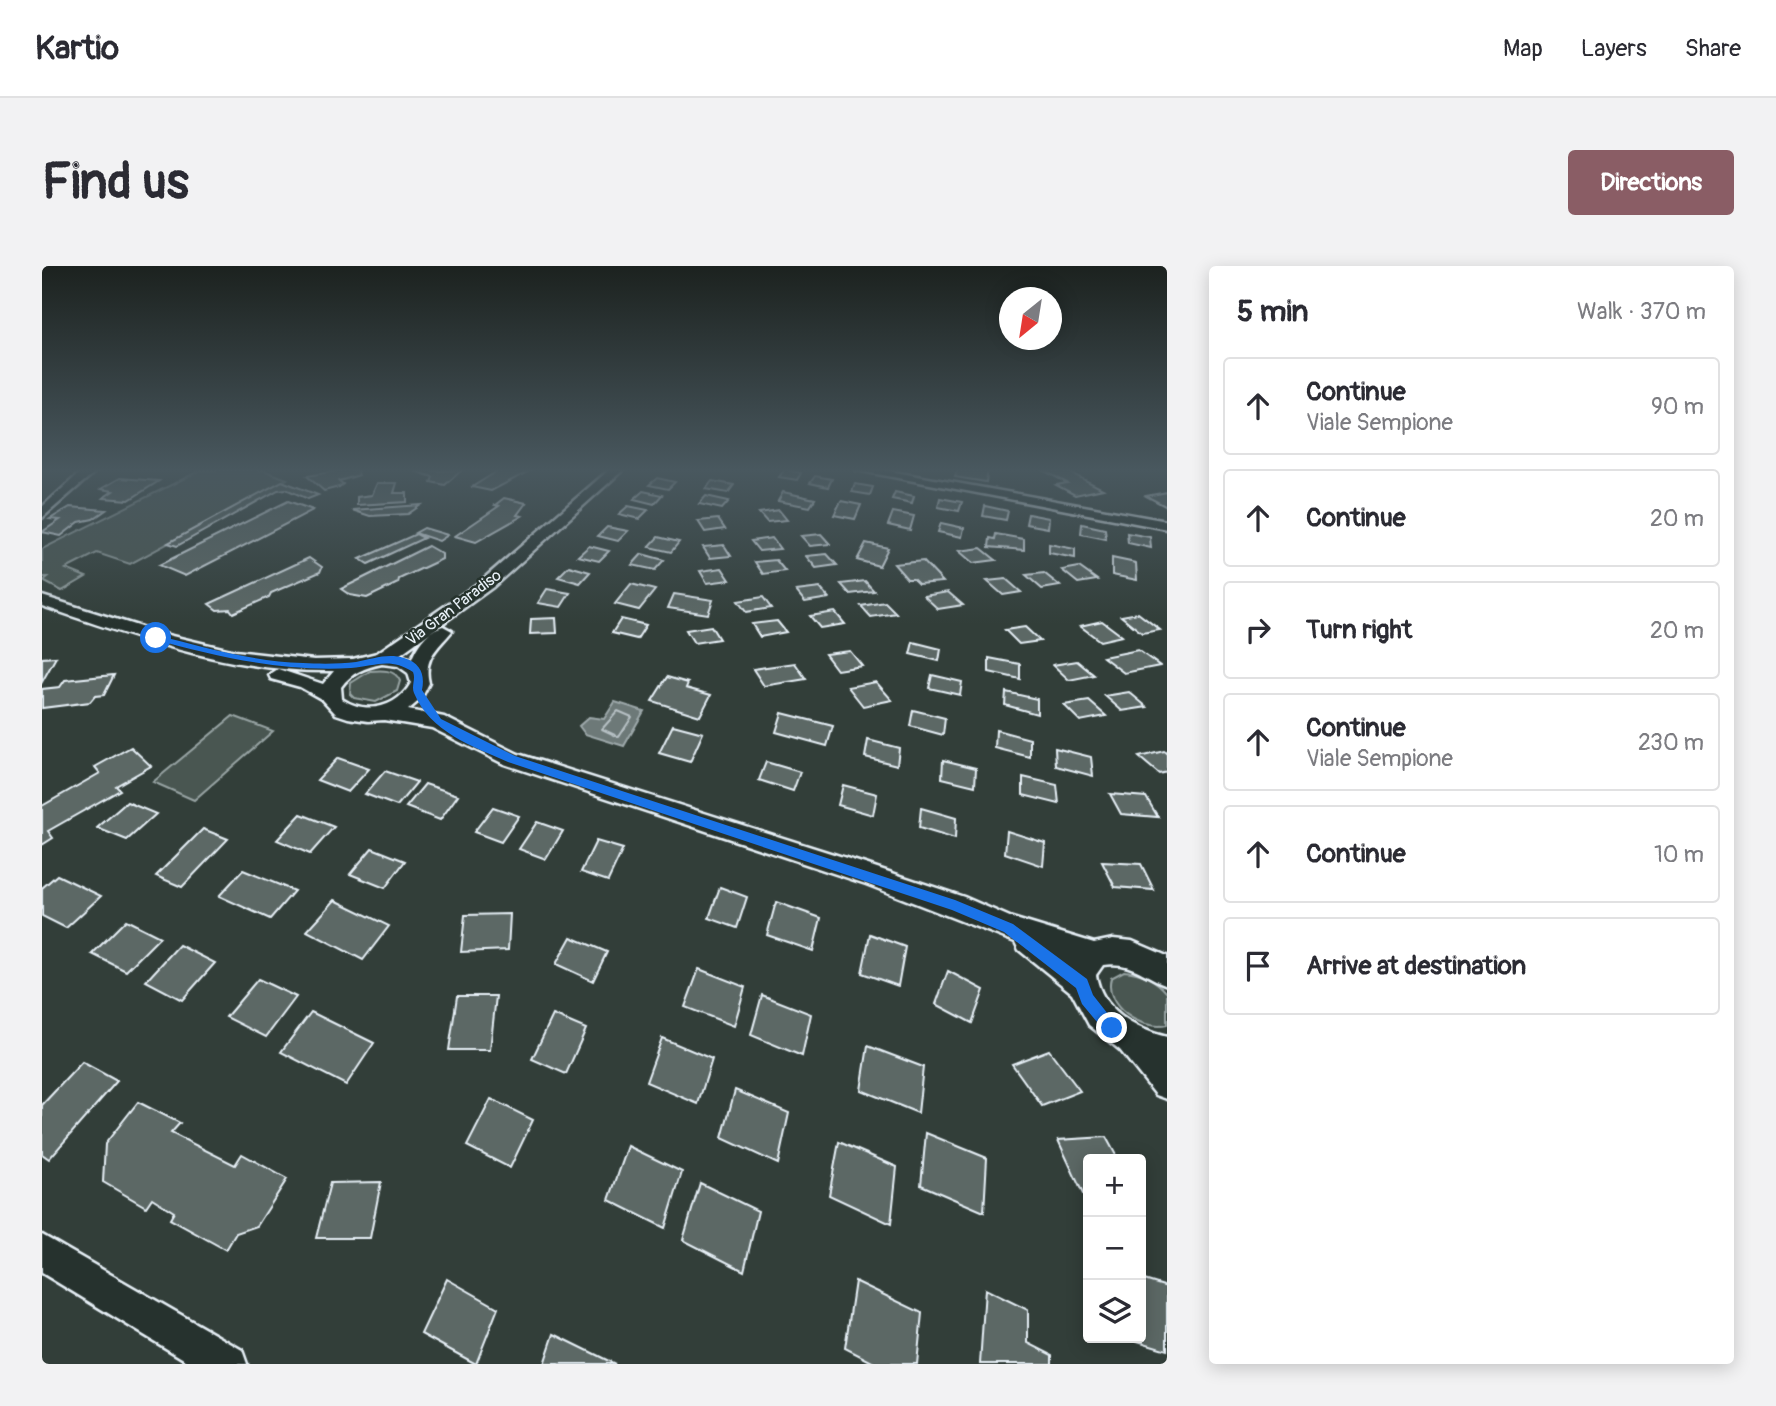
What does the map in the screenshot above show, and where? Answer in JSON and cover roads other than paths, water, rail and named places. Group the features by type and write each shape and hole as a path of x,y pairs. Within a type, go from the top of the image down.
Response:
{"street":[{"name":"Via Gran Paradiso","path":"382,658 473,596 558,521"},
{"name":"Via Gran Paradiso","path":"417,680 430,640 498,587 572,521"},
{"path":"1146,521 1167,525"},
{"path":"42,601 212,652 301,666 355,665 382,658 403,661 417,680 437,722"},
{"path":"42,611 184,658 292,677 330,695 339,708 348,713 384,713 437,722 511,759 880,880 1009,928 1094,954 1116,950 1160,964"},
{"path":"330,695 336,678 355,665"},
{"path":"384,713 410,699 417,680"},
{"path":"1009,928 1082,984 1097,1014 1130,1041 1167,1084"},
{"path":"1082,984 1082,972 1094,954"},
{"path":"1130,1041 1167,1052"},
{"path":"42,1253 228,1364"}],"water":[{"path":"615,702 644,711 624,746 585,734 579,726 589,717 604,719"}]}
